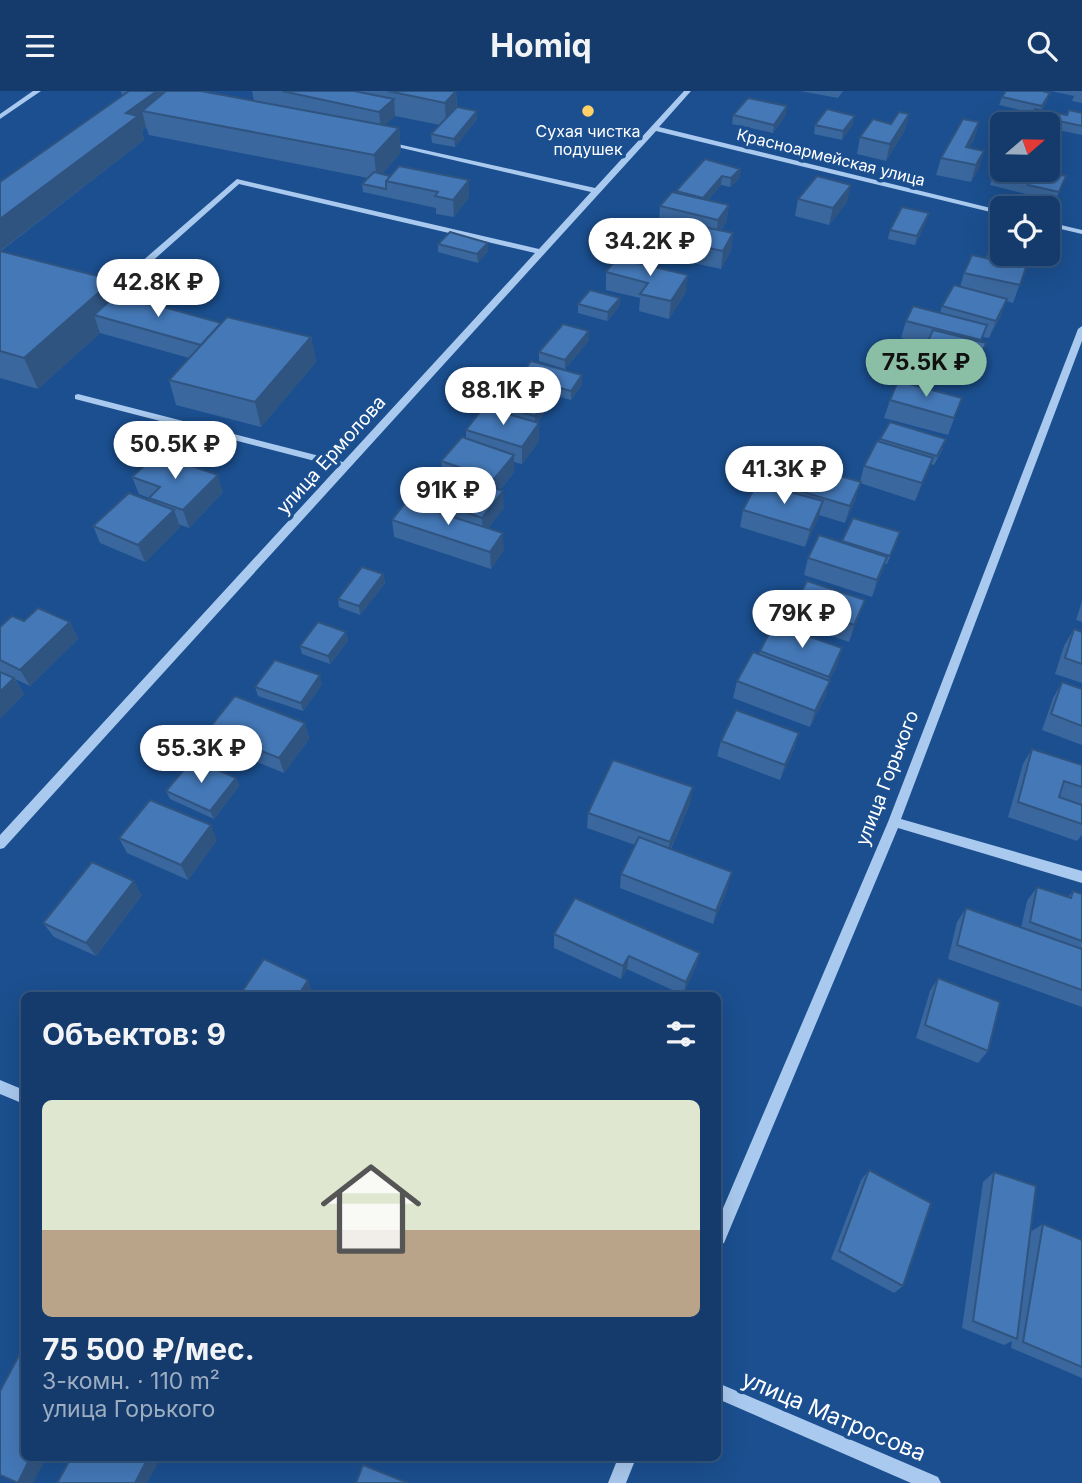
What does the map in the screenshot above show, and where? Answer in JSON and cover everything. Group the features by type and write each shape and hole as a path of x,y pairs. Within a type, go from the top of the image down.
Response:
{"street":[{"path":"0,117 38,91"},
{"name":"улица Ермолова","path":"0,843 688,91"},
{"name":"Красноармейская улица","path":"653,128 990,210"},
{"path":"380,142 596,191"},
{"path":"136,271 237,181 540,253"},
{"path":"1060,227 1082,232"},
{"name":"улица Горького","path":"721,1230 894,822 1082,329"},
{"path":"78,397 345,466"},
{"path":"894,822 1082,877"},
{"path":"0,1087 21,1096"},
{"name":"улица Матросова","path":"721,1392 932,1483"},
{"path":"617,1483 626,1461"}],"building":[{"path":"129,91 157,91 126,113 138,116 0,219 0,182"},
{"path":"166,91 201,91 399,128 374,155 142,111"},
{"path":"282,91 354,91 394,99 379,112"},
{"path":"388,91 456,91 445,103"},
{"path":"1006,91 1050,93 1042,106 1002,97"},
{"path":"748,98 787,106 774,125 733,115"},
{"path":"457,107 477,111 454,139 431,134"},
{"path":"827,109 855,116 843,131 815,125"},
{"path":"1069,110 1082,113 1082,126 1060,121 1060,114 1067,115"},
{"path":"899,112 909,114 890,144 860,137 873,119 891,124"},
{"path":"963,119 979,122 966,147 984,151 976,165 941,158"},
{"path":"705,159 740,169 731,178 722,176 703,198 676,191"},
{"path":"399,166 469,180 453,200 435,196 438,192 386,181"},
{"path":"374,172 390,176 386,181 386,189 362,184"},
{"path":"1060,175 1066,176 1059,192 1028,185 1029,182 1060,182"},
{"path":"817,176 851,185 833,208 798,199"},
{"path":"672,192 729,205 718,220 660,206"},
{"path":"902,207 929,213 917,236 890,230"},
{"path":"669,220 733,233 723,251 658,238"},
{"path":"450,232 488,243 477,254 438,244"},
{"path":"628,245 656,253 647,264 619,257"},
{"path":"0,251 113,280 24,358 0,351"},
{"path":"972,255 990,259 990,266 1026,267 1020,285 964,273"},
{"path":"617,258 688,275 671,301 640,294 648,283 606,272"},
{"path":"954,285 1007,299 996,321 942,306"},
{"path":"590,290 620,298 608,312 578,304"},
{"path":"117,294 221,323 201,345 94,315"},
{"path":"913,306 987,325 981,340 906,321"},
{"path":"227,317 311,337 255,402 169,380"},
{"path":"563,324 589,331 565,360 539,352"},
{"path":"933,330 986,343 976,367 922,354"},
{"path":"531,361 582,375 571,391 520,377"},
{"path":"898,381 962,398 954,418 890,400"},
{"path":"509,387 548,398 535,416 496,405"},
{"path":"484,407 539,423 522,447 466,430"},
{"path":"890,422 946,439 937,456 880,439"},
{"path":"462,437 514,455 494,479 441,461"},
{"path":"877,441 933,458 922,483 864,466"},
{"path":"157,454 218,475 183,510 149,498 160,487 132,477"},
{"path":"808,467 861,482 850,506 796,490"},
{"path":"439,469 503,491 482,518 417,495"},
{"path":"757,483 823,501 810,530 743,510"},
{"path":"129,493 174,510 138,545 93,526"},
{"path":"406,502 503,533 490,552 392,520"},
{"path":"853,518 900,532 890,556 842,541"},
{"path":"819,535 887,557 877,580 808,558"},
{"path":"362,567 383,574 359,606 338,599"},
{"path":"807,581 865,600 854,625 795,605"},
{"path":"38,608 70,622 20,670 0,660 0,627 12,616 24,621"},
{"path":"318,622 346,632 328,656 300,646"},
{"path":"774,624 842,648 829,677 760,651"},
{"path":"1074,629 1082,632 1082,664 1065,658"},
{"path":"753,652 830,681 815,711 737,681"},
{"path":"275,660 320,675 301,703 255,687"},
{"path":"0,672 14,678 0,692"},
{"path":"1062,682 1082,689 1082,726 1051,714"},
{"path":"235,696 305,723 279,758 208,730"},
{"path":"736,710 799,733 785,765 721,741"},
{"path":"1032,749 1082,765 1082,787 1064,781 1059,797 1082,805 1082,824 1018,802"},
{"path":"193,759 236,778 210,811 166,791"},
{"path":"613,760 693,787 670,842 588,813"},
{"path":"150,800 211,825 181,865 119,838"},
{"path":"639,837 732,872 716,911 621,874"},
{"path":"92,862 134,881 86,943 43,923"},
{"path":"1037,887 1071,898 1073,891 1082,894 1082,941 1030,922"},
{"path":"575,898 700,953 686,982 629,956 623,966 554,934"},
{"path":"966,908 1082,949 1082,990 957,945"},
{"path":"264,959 308,980 300,992 242,992"},
{"path":"938,978 1000,1002 988,1051 925,1025"},
{"path":"869,1170 931,1203 903,1286 839,1251"},
{"path":"994,1172 1036,1186 1017,1339 973,1321"},
{"path":"1043,1224 1082,1240 1082,1367 1023,1342"},
{"path":"21,1352 21,1461 29,1461 18,1483 0,1475 0,1391"},
{"path":"69,1461 146,1461 135,1483 57,1483"},
{"path":"363,1465 408,1483 356,1483"}],"place":[{"name":"Сухая чистка подушек","path":"588,111"}]}
